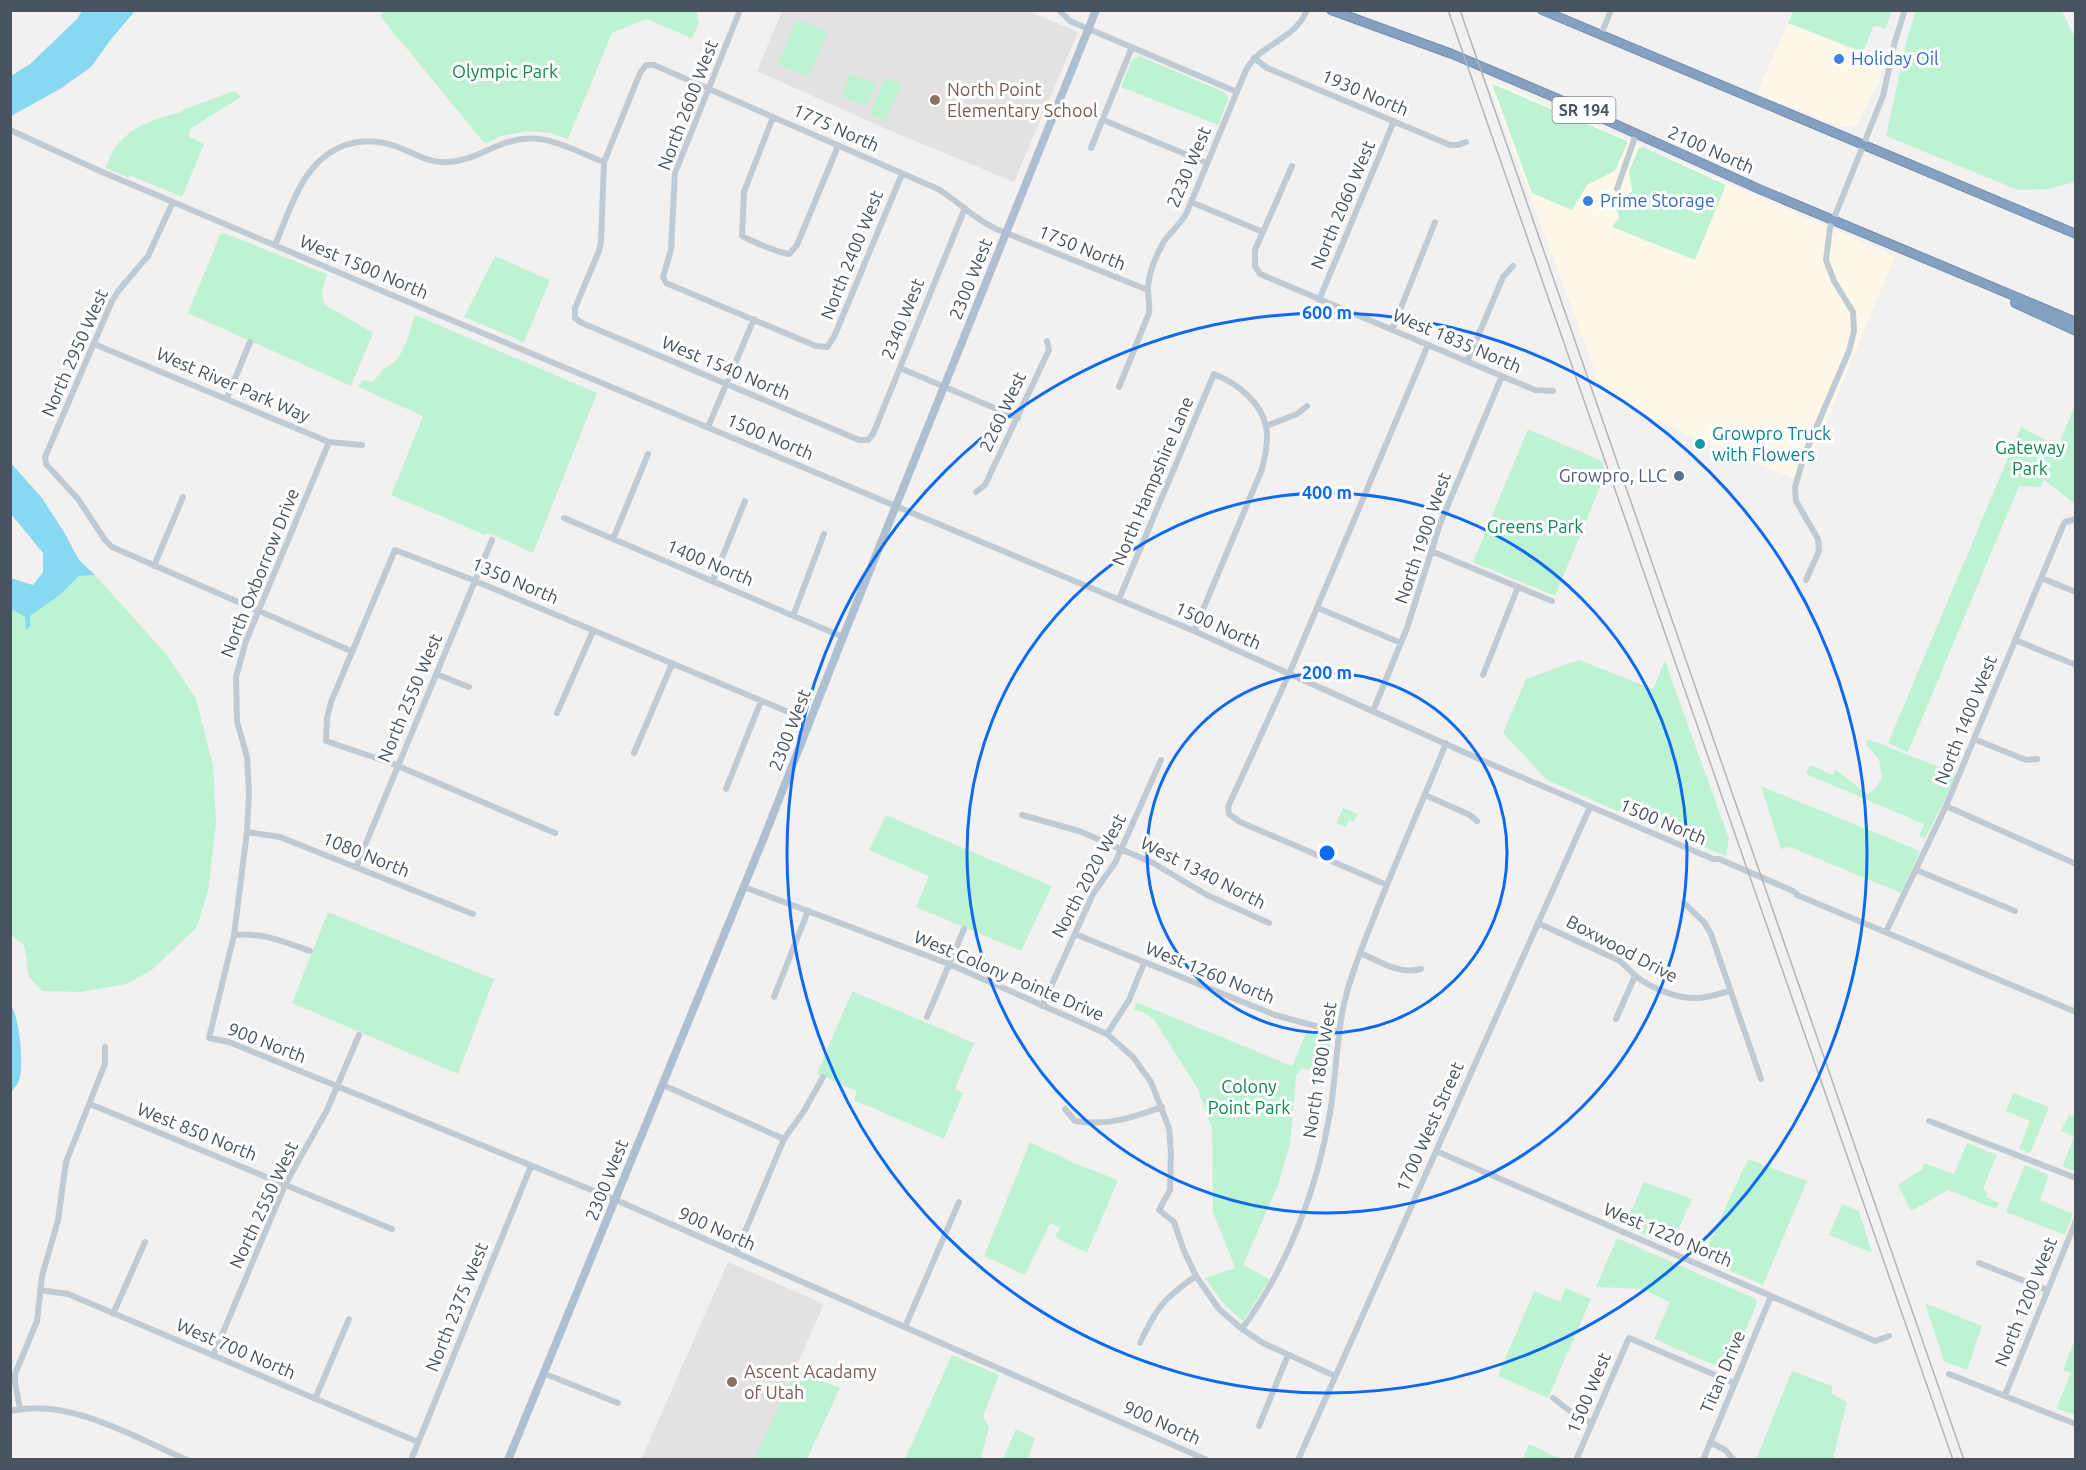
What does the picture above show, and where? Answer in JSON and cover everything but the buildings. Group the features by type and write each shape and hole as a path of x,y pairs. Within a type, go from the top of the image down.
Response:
{"highway":[{"name":"2100 North","path":"1332,10 1452,54 1832,220 2076,322"},
{"path":"1542,10 2076,234"},
{"path":"1969,278 2076,331"}],"main road":[{"name":"2300 West","path":"508,1460 744,887 1096,10"}],"street":[{"name":"North 2600 West","path":"740,10 675,173 671,250 663,277 666,283 754,320"},
{"path":"1059,10 1070,21 1237,92"},
{"name":"2230 West","path":"1119,387 1149,313 1148,290 1153,267 1162,245 1180,224 1191,202 1246,70 1254,58 1296,28 1307,10"},
{"path":"1601,35 1611,10"},
{"path":"1806,580 1819,550 1818,539 1796,501 1795,487 1804,456 1849,351 1854,331 1852,312 1834,281 1826,260 1826,246 1832,220 1884,93 1895,41 1905,10"},
{"path":"1091,148 1132,47"},
{"name":"1930 North","path":"1254,58 1267,68 1450,145 1466,142"},
{"name":"1775 North","path":"604,162 640,73 646,65 654,65 938,189 986,224 1006,234"},
{"path":"773,117 744,192 742,236 777,252 789,254 796,245 838,146"},
{"path":"1103,120 1207,164"},
{"name":"North 2060 West","path":"1319,300 1394,121"},
{"name":"West 1500 North","path":"10,130 173,202 708,427"},
{"path":"1617,189 1636,134"},
{"path":"275,245 308,173 326,154 350,144 379,142 393,145 420,158 444,163 460,162 509,141 532,137 551,140 604,162"},
{"name":"West 1540 North","path":"604,162 601,242 575,308 575,318 582,323 859,440 868,440"},
{"path":"1191,202 1263,232 1292,166"},
{"name":"North 2400 West","path":"754,320 816,346 827,346 834,337 902,174"},
{"name":"North 2950 West","path":"154,566 112,547 105,540 78,499 46,464 45,457 119,290 156,243 173,202"},
{"name":"2340 West","path":"868,440 873,434 965,208"},
{"path":"1392,330 1435,222"},
{"name":"West 1835 North","path":"1263,232 1254,256 1255,266 1264,277 1539,391 1553,391"},
{"name":"1750 North","path":"1006,234 1148,290"},
{"path":"1467,362 1503,277 1513,266"},
{"path":"708,427 754,320"},
{"name":"2260 West","path":"976,492 985,485 1018,418 1049,351 1047,341"},
{"path":"227,399 250,342"},
{"name":"West River Park Way","path":"94,344 329,442 362,445"},
{"path":"1387,885 1240,822 1229,814 1228,807 1318,608 1428,345"},
{"path":"900,368 1018,418"},
{"name":"North Hampshire Lane","path":"1119,599 1214,374 1244,391 1257,407 1266,426"},
{"name":"North 1900 West","path":"1372,711 1401,643 1440,524 1502,376"},
{"path":"1194,631 1262,469 1266,453 1266,426 1297,414 1307,406"},
{"name":"1500 North","path":"708,427 1194,631 1590,807 1713,859 1718,864 2076,1012"},
{"name":"North Oxborrow Drive","path":"209,1038 234,934 247,832 249,793 247,757 237,721 236,683 246,641 329,442"},
{"path":"613,539 648,454"},
{"path":"183,497 154,566 351,651"},
{"path":"713,580 745,501"},
{"name":"1400 North","path":"564,518 843,637"},
{"name":"North 1400 West","path":"1886,932 1947,806 2062,528 2065,522 2073,519"},
{"path":"793,616 824,534"},
{"name":"North 2550 West","path":"356,867 492,540"},
{"name":"1350 North","path":"398,766 326,741 327,718 331,702 395,550 810,720"},
{"path":"1431,551 1552,601"},
{"path":"2041,578 2076,592"},
{"path":"1483,675 1518,587"},
{"path":"1318,608 1401,643"},
{"path":"557,713 593,632"},
{"path":"2015,640 2076,665"},
{"path":"634,753 672,664"},
{"path":"436,674 469,687"},
{"path":"726,789 761,701"},
{"path":"1974,739 2026,760 2037,759"},
{"name":"North 1800 West","path":"1242,1329 1274,1280 1310,1199 1322,1155 1330,1111 1338,1032 1347,991 1387,885 1446,743"},
{"name":"North 2020 West","path":"1042,1006 1093,894 1115,863 1161,760"},
{"path":"398,766 555,833"},
{"path":"1425,795 1470,815 1477,821"},
{"path":"1947,806 2076,864"},
{"name":"1700 West Street","path":"1298,1460 1590,807"},
{"name":"West 1340 North","path":"1022,815 1079,831 1121,849 1153,863 1207,896 1269,923"},
{"name":"1080 North","path":"247,832 280,837 473,914"},
{"path":"1916,870 2015,911"},
{"name":"West Colony Pointe Drive","path":"744,887 949,964 1107,1034 1133,1057 1151,1082 1162,1107 1169,1128 1170,1190 1159,1210 1174,1222 1196,1276 1218,1309 1242,1329 1263,1343 1335,1376"},
{"path":"1684,903 1704,922 1711,934 1761,1079"},
{"path":"774,997 807,911"},
{"name":"Boxwood Drive","path":"1538,923 1618,960 1635,976 1676,995 1695,999 1729,991"},
{"path":"927,1017 964,929"},
{"path":"234,934 243,933 273,938 310,951"},
{"name":"West 1260 North","path":"1075,934 1275,1015 1338,1032"},
{"path":"1360,953 1398,970 1410,972 1421,969"},
{"path":"1107,1034 1129,1000 1144,963"},
{"path":"1616,1019 1635,976"},
{"name":"North 2550 West","path":"213,1356 285,1185 327,1110 359,1035"},
{"name":"900 North","path":"209,1038 229,1042 615,1200 1207,1460"},
{"path":"20,1409 15,1374 33,1332 42,1276 57,1220 66,1162 105,1064 105,1047"},
{"path":"736,1253 784,1138 804,1111 823,1077"},
{"path":"663,1085 784,1138"},
{"name":"West 850 North","path":"90,1104 392,1229"},
{"path":"1065,1109 1075,1121 1096,1124 1120,1121 1162,1107"},
{"path":"1929,1121 2076,1178"},
{"name":"West 1220 North","path":"1436,1151 1875,1341 1889,1336"},
{"name":"North 2375 West","path":"411,1460 531,1166"},
{"path":"905,1327 959,1202"},
{"name":"North 1200 West","path":"2004,1395 2076,1221"},
{"path":"113,1314 145,1242"},
{"path":"1978,1263 2047,1290"},
{"path":"1140,1343 1154,1314 1169,1295 1196,1276"},
{"name":"West 700 North","path":"40,1290 68,1294 418,1442"},
{"name":"Titan Drive","path":"1703,1460 1771,1296"},
{"path":"315,1399 350,1319"},
{"name":"1500 West","path":"1576,1460 1629,1338 1734,1383"},
{"path":"1259,1426 1288,1354"},
{"path":"543,1373 618,1403"},
{"path":"1949,1374 2076,1424"},
{"path":"1553,1398 1575,1416 1592,1423"},
{"path":"10,1411 53,1408 84,1416 187,1460"},
{"path":"1710,1442 1725,1450 1734,1460"}],"shaded area":[{"name":"North Point Elementary School","path":"782,11 1028,11 1078,32 1014,182 884,128 757,71"},
{"path":"1788,23 1884,62 1879,82 1857,124 1851,127 1840,127 1757,93"},
{"path":"1487,79 1895,256 1818,441 1797,480 1684,433 1604,395"},
{"name":"Ascent Acadamy of Utah","path":"728,1262 824,1304 755,1459 641,1460"}],"green space":[{"name":"Olympic Park","path":"385,10 696,10 699,23 692,38 646,19 612,33 568,139 551,133 528,131 501,136 485,144 380,16"},
{"path":"1793,10 1892,11 1885,29 1873,27 1863,52 1788,23"},
{"path":"1916,11 2062,11 2075,38 2075,182 2048,189 2018,190 1886,136 1907,39"},
{"path":"797,19 828,32 808,77 778,64"},
{"path":"1139,56 1226,93 1228,100 1218,125 1121,87 1132,60"},
{"path":"850,73 876,83 865,106 841,96"},
{"path":"885,77 901,84 886,121 870,114"},
{"path":"1492,84 1627,141 1615,171 1587,185 1572,210 1532,193"},
{"path":"234,91 241,97 190,129 189,137 204,144 182,197 132,176 132,174 129,178 106,168 115,149 135,129"},
{"path":"1643,147 1726,185 1695,260 1612,227 1619,218 1614,207 1628,198 1632,191 1629,171 1639,148"},
{"path":"224,233 327,274 322,292 324,304 373,333 351,386 188,313 220,235"},
{"path":"495,256 550,280 524,342 464,317"},
{"path":"415,315 597,393 533,553 489,533 485,535 391,495 423,416 358,387 363,380 372,382 382,369 395,361 404,347"},
{"name":"Gateway Park","path":"2075,405 2075,504 2044,480 2041,487 2019,486 1908,752 1888,743 2021,427 2058,446"},
{"name":"Greens Park","path":"1528,429 1602,461 1606,473 1555,596 1473,562"},
{"path":"95,575 167,655 196,699 213,765 216,823 208,890 197,927 152,970 126,984 80,992 42,991 29,977 24,945 11,935 10,609 25,617 26,629 30,626 30,616 60,595 79,576"},
{"path":"1579,660 1653,689 1665,661 1729,839 1726,856 1547,780 1503,733 1526,679"},
{"path":"1868,739 1956,774 1925,838 1919,836 1924,824 1806,774 1810,765 1833,775 1835,769 1867,794 1875,789 1882,778 1879,759 1866,745"},
{"path":"1761,786 1920,851 1901,893 1790,847 1781,849"},
{"path":"1343,808 1358,814 1354,822 1349,820 1346,827 1336,823"},
{"path":"886,815 1052,886 1021,951 916,907 929,876 869,850"},
{"path":"328,912 494,979 458,1074 292,1003"},
{"path":"852,991 974,1043 955,1089 963,1093 944,1139 854,1100 857,1091 817,1074"},
{"name":"Colony Point Park","path":"1136,1002 1292,1066 1306,1033 1331,1038 1329,1074 1302,1068 1296,1076 1290,1145 1277,1188 1243,1265 1270,1279 1243,1321 1223,1303 1205,1278 1235,1268 1213,1212 1212,1129 1198,1089 1156,1023 1149,1015 1134,1009"},
{"path":"2013,1093 2049,1107 2030,1153 2019,1149 2030,1121 2006,1111"},
{"path":"2069,1115 2075,1117 2075,1171 2064,1167 2063,1164 2074,1137 2061,1131"},
{"path":"1030,1142 1074,1163 1118,1180 1087,1253 1055,1237 1060,1228 1050,1223 1025,1275 984,1256"},
{"path":"1967,1143 1997,1155 1983,1189 1987,1192 1986,1197 1999,1203 1996,1209 1948,1190 1911,1211 1898,1185 1922,1169 1924,1163 1954,1174"},
{"path":"1748,1159 1807,1181 1763,1285 1702,1258"},
{"path":"2025,1165 2049,1175 2040,1200 2073,1214 2065,1235 2006,1212"},
{"path":"1644,1182 1692,1199 1671,1246 1624,1226"},
{"path":"1842,1204 1859,1211 1872,1253 1829,1235"},
{"path":"1617,1238 1756,1299 1757,1303 1730,1368 1723,1369 1654,1339 1670,1302 1641,1289 1596,1287"},
{"path":"1566,1288 1591,1299 1548,1398 1498,1376 1534,1291 1560,1302"},
{"path":"1925,1303 1982,1326 1967,1370 1944,1361"},
{"path":"2074,1342 2076,1342 2075,1415 2056,1408 2071,1373 2063,1370"},
{"path":"952,1355 999,1375 983,1416 989,1427 981,1459 905,1459"},
{"path":"795,1370 840,1388 807,1459 754,1459"},
{"path":"1792,1371 1832,1386 1832,1394 1847,1402 1833,1459 1756,1459"},
{"path":"1016,1429 1035,1438 1028,1459 1003,1459"},
{"path":"1529,1444 1561,1459 1523,1459"}],"water":[{"path":"82,11 135,11 91,67 60,89 11,116 11,76 30,64 77,19"},
{"path":"11,463 42,498 79,560 95,575 79,576 60,595 30,616 30,626 26,630 25,617 11,609 11,578 33,585 43,572 43,553 11,514"},
{"path":"11,1006 19,1031 21,1065 19,1081 11,1093"}],"railway":[{"path":"1448,10 1953,1460"},
{"path":"1460,10 1964,1460"}],"place":[{"name":"Holiday Oil","path":"1839,59"},
{"name":"North Point Elementary School","path":"935,100"},
{"name":"Prime Storage","path":"1588,201"},
{"name":"Growpro Truck with Flowers","path":"1700,444"},
{"name":"Growpro, LLC","path":"1679,476"},
{"name":"Ascent Acadamy of Utah","path":"732,1382"}]}
